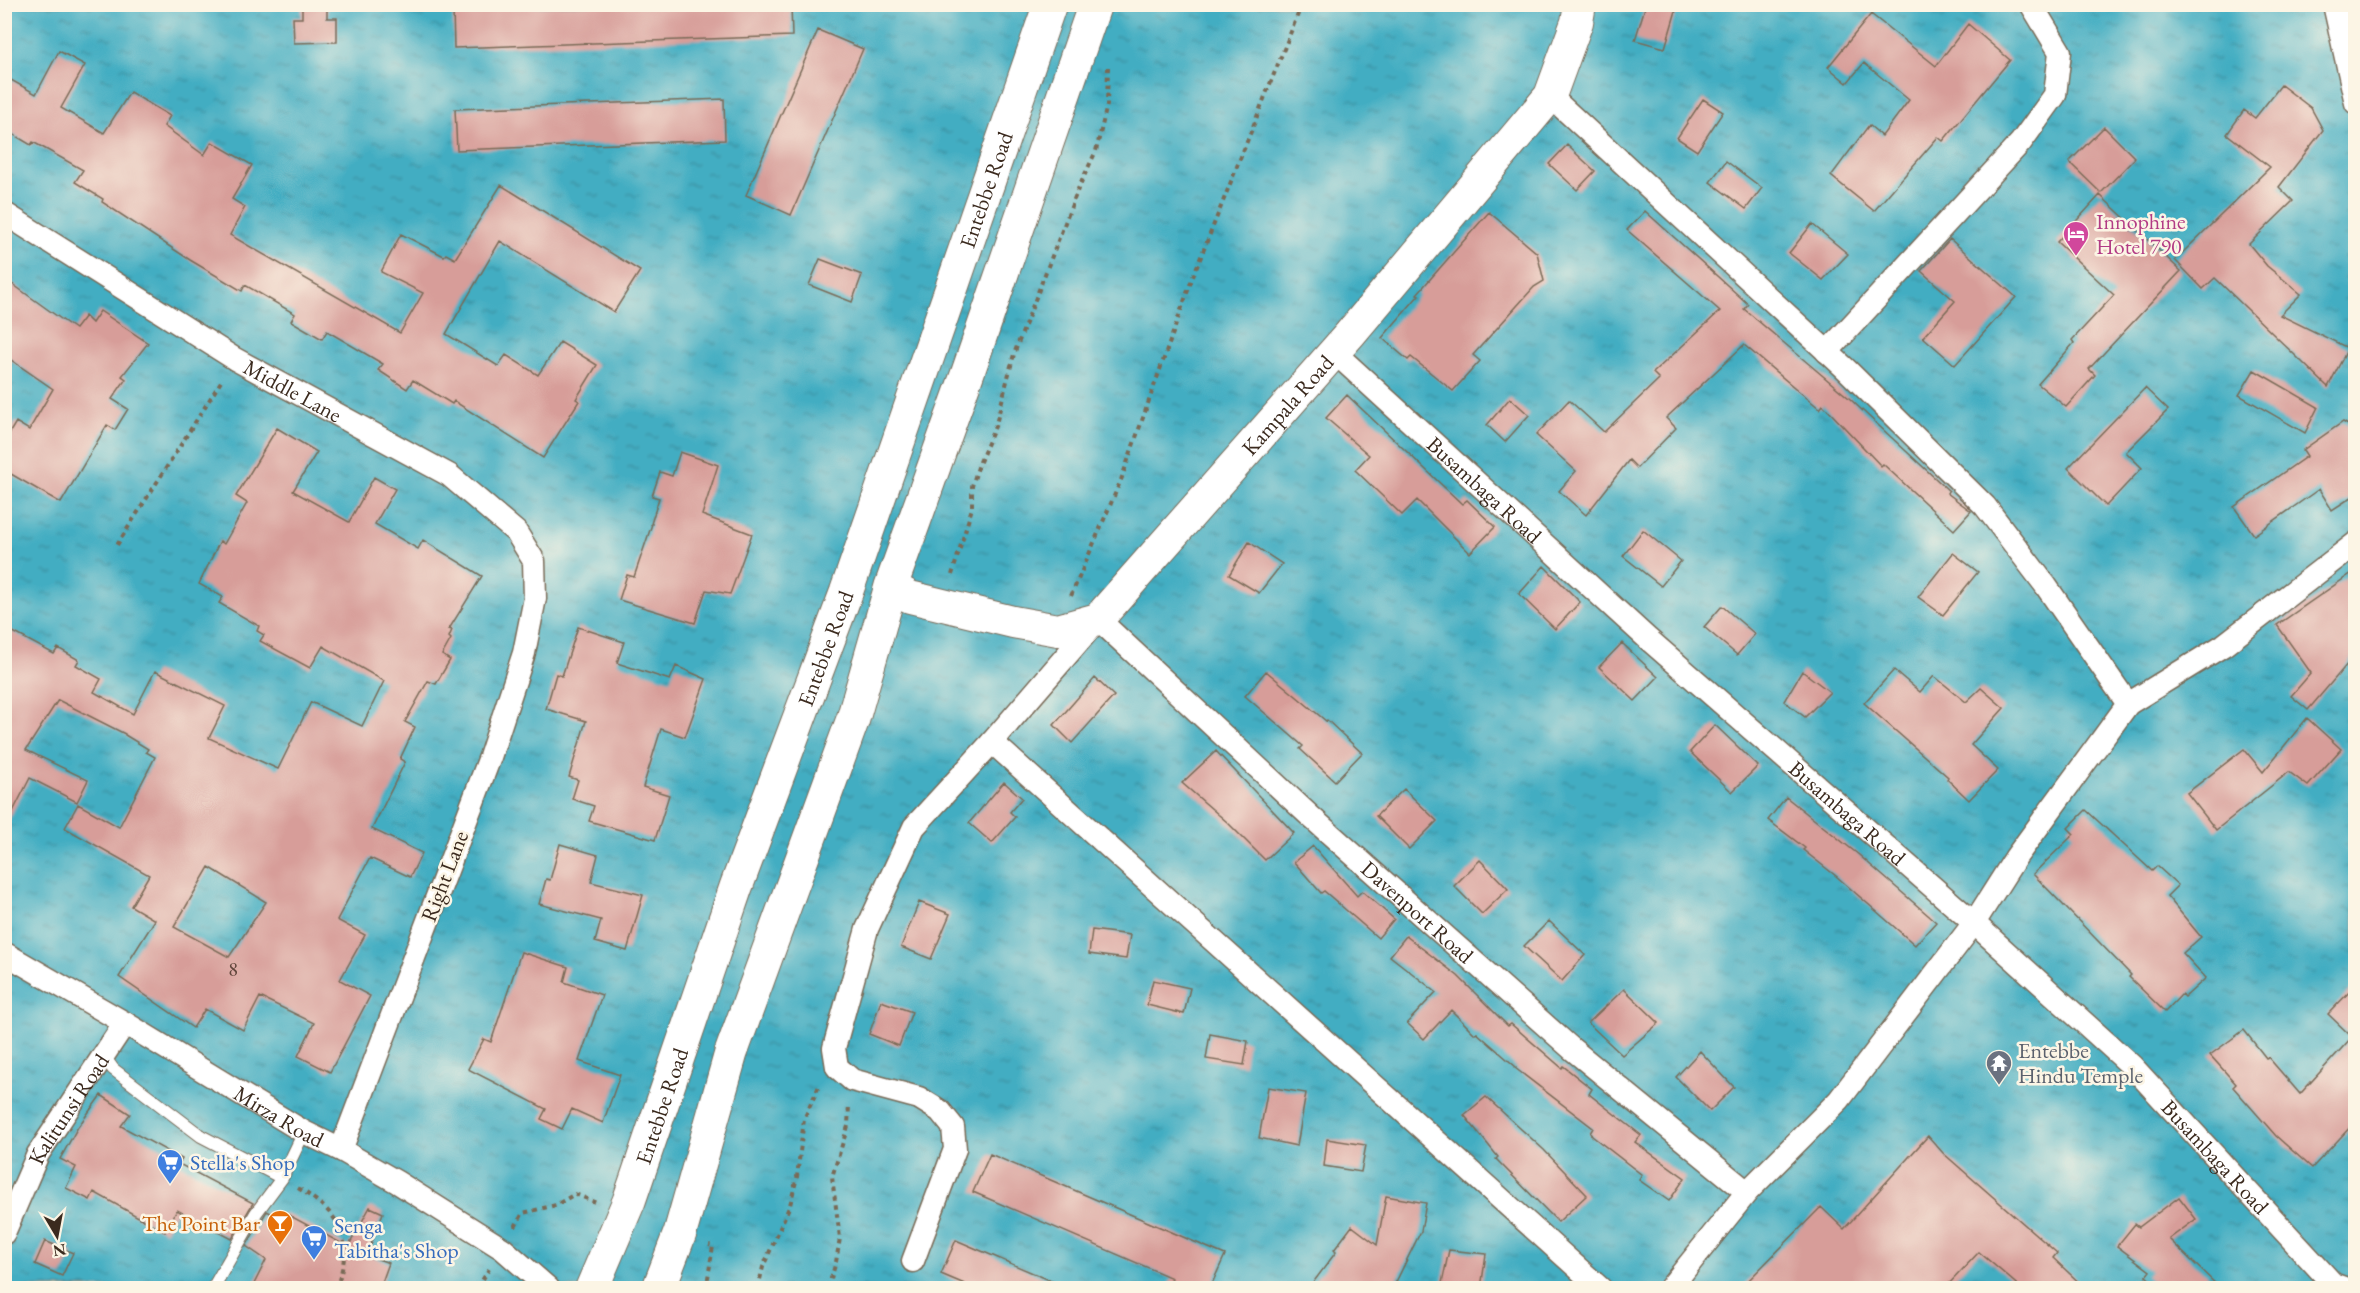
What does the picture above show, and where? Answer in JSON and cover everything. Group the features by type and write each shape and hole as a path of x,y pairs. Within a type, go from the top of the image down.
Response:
{"highway":[{"name":"Entebbe Road","path":"592,1288 629,1201 736,887 846,593 1050,4"},
{"name":"Entebbe Road","path":"659,1288 680,1233 731,1053 854,719 891,586 968,372 1095,4"}],"main road":[{"name":"Kampala Road","path":"1098,619 1334,352 1550,96 1577,22 1580,4"},
{"path":"891,586 910,597 1013,622 1058,630 1098,619"}],"street":[{"path":"1827,352 2021,142 2055,95 2060,52 2031,4"},
{"path":"2334,4 2355,103"},
{"path":"1550,96 1827,352 1985,506 2046,586 2128,704"},
{"name":"Middle Lane","path":"4,213 235,359 449,475 493,510 516,532 534,561 535,598"},
{"name":"Busambaga Road","path":"1334,352 1648,639 1974,923 2132,1066 2333,1284 2344,1288"},
{"path":"1670,1288 1747,1191 1839,1100 1974,923 2016,857 2128,704 2224,645 2355,543"},
{"name":"Right Lane","path":"341,1150 490,757 524,653 535,598"},
{"path":"913,1262 955,1149 953,1127 940,1112 919,1098 852,1080 837,1067 834,1048 867,929 914,827 992,742 1098,619"},
{"name":"Davenport Road","path":"1098,619 1310,816 1563,1041 1747,1191"},
{"path":"992,742 1600,1288"},
{"name":"Mirza Road","path":"4,953 125,1023 304,1132 397,1182 493,1242 548,1288"},
{"name":"Kalitunsi Road","path":"4,1233 38,1154 125,1023"}],"lane":[{"path":"103,1055 122,1076 201,1136 282,1179"},
{"path":"213,1288 256,1212 282,1179 304,1132"}],"path":[{"path":"1058,630 1120,480 1192,279 1302,4"},
{"path":"942,604 965,539 972,508 972,486 996,424 1014,354 1078,189 1096,151 1107,105 1108,62 1080,48"},
{"path":"117,546 235,359"},
{"path":"758,1288 763,1267 790,1205 797,1178 804,1119 817,1090 836,1060"},
{"path":"828,1288 840,1238 832,1177 848,1126 852,1080"},
{"path":"282,1179 314,1197 340,1225 344,1235 342,1271 336,1288"}],"water":[{"path":"5,5 2355,5 2355,1288 5,1288"}],"building":[{"path":"302,4 327,4 327,18 337,18 337,42 294,43 293,18 302,18"},
{"path":"624,4 791,4 792,36 454,48 453,9"},
{"path":"1646,4 1678,4 1665,48 1635,40"},
{"path":"1871,14 1936,66 1968,24 2010,60 1943,141 1938,137 1874,211 1831,176 1869,125 1882,136 1909,100 1864,63 1847,83 1828,67"},
{"path":"818,30 863,49 791,215 746,195"},
{"path":"59,51 85,65 61,108 104,133 130,92 170,116 164,126 204,155 212,142 252,165 232,199 245,207 230,235 400,333 423,293 381,272 401,234 444,256 446,254 455,259 501,185 640,271 614,312 500,241 446,334 498,366 506,355 538,375 560,342 597,365 576,399 579,401 543,458 454,401 452,404 413,380 407,389 378,370 383,364 327,331 322,339 291,321 295,314 245,285 242,291 190,260 75,182 83,170 33,142 31,145 4,129 4,76 36,94"},
{"path":"2281,85 2311,108 2323,130 2279,187 2293,201 2249,244 2267,266 2301,294 2280,315 2348,348 2328,387 2215,278 2203,289 2175,260 2270,167 2227,134 2244,110 2255,118"},
{"path":"724,99 725,140 457,150 455,109"},
{"path":"1703,99 1723,112 1697,151 1677,138"},
{"path":"2104,127 2135,158 2101,193 2069,162"},
{"path":"1567,145 1595,171 1577,190 1549,164"},
{"path":"1726,161 1762,188 1746,209 1710,182"},
{"path":"2100,195 2181,271 2089,369 2095,375 2066,407 2038,384 2074,343 2072,340 2114,295 2057,242"},
{"path":"1645,211 1748,304 1744,309 1849,398 1949,491 1947,493 1971,511 1954,530 1883,464 1881,466 1823,405 1820,409 1744,345 1666,418 1676,428 1637,468 1629,460 1586,515 1559,491 1576,471 1536,435 1569,400 1604,432 1659,379 1653,373 1720,311 1627,230"},
{"path":"1489,212 1537,253 1544,281 1534,287 1473,355 1480,361 1453,391 1411,357 1408,360 1382,338 1419,295 1417,294"},
{"path":"1812,224 1848,254 1823,280 1789,253"},
{"path":"1950,239 2016,297 1955,365 1923,337 1955,301 1921,271"},
{"path":"820,259 862,275 852,302 809,285"},
{"path":"4,278 75,329 85,316 92,323 100,311 148,343 122,376 126,379 112,399 128,409 115,430 107,425 61,503 4,470 4,442 16,422 29,430 53,389 4,355"},
{"path":"2254,370 2318,407 2305,433 2239,395"},
{"path":"2145,388 2168,410 2126,452 2142,468 2106,506 2068,468"},
{"path":"1347,395 1462,504 1467,500 1495,527 1470,553 1417,500 1402,515 1355,470 1369,455 1326,418"},
{"path":"1510,398 1529,415 1505,442 1487,425"},
{"path":"2343,422 2355,429 2355,495 2332,510 2319,489 2254,535 2234,507 2307,456 2303,450"},
{"path":"277,428 317,452 293,491 349,522 374,477 395,489 375,524 418,549 423,540 482,576 449,629 452,630 449,637 451,639 442,655 450,660 436,684 428,681 405,722 415,727 400,759 405,762 372,829 422,853 410,877 370,858 337,920 365,935 340,980 370,996 330,1072 298,1056 314,1023 260,997 243,1030 205,1009 193,1028 119,977 155,920 131,906 149,875 65,828 78,804 119,827 155,757 146,752 148,749 125,734 58,700 26,750 88,780 77,802 30,778 4,829 4,627 54,654 58,648 79,660 76,665 101,679 94,692 133,714 155,671 225,706 209,738 278,769 311,702 362,726 384,681 323,646 310,668 260,641 264,635 257,631 259,626 219,603 223,597 199,584 220,541 224,544 247,503 236,496","holes":["209,867 266,902 229,957 174,927"]},
{"path":"680,452 718,465 702,515 752,534 730,594 706,590 695,623 619,600 627,575 634,577 652,524 659,498 652,496 660,472 672,476"},
{"path":"1643,530 1681,561 1661,586 1623,556"},
{"path":"1249,542 1282,564 1259,593 1229,575"},
{"path":"1953,553 1978,572 1943,615 1918,597"},
{"path":"1544,566 1580,602 1555,629 1519,594"},
{"path":"2355,571 2355,655 2308,710 2291,696 2311,673 2277,625"},
{"path":"1722,606 1755,634 1737,655 1704,627"},
{"path":"578,627 624,642 617,663 670,680 676,666 706,679 685,737 661,729 643,787 669,795 655,840 589,821 594,806 572,799 578,780 569,777 586,721 546,709 556,674 562,676"},
{"path":"1622,643 1658,677 1635,701 1599,667"},
{"path":"1894,670 1920,692 1934,676 1966,702 1981,688 2004,708 1971,745 1998,770 1969,800 1947,779 1948,777 1864,703"},
{"path":"1266,671 1327,720 1362,753 1335,781 1300,749 1303,746 1245,696"},
{"path":"1802,671 1830,692 1805,717 1784,701"},
{"path":"1095,678 1114,696 1072,743 1054,725"},
{"path":"2307,718 2341,749 2308,786 2289,772 2216,830 2187,793 2244,749 2263,772"},
{"path":"1715,725 1758,766 1732,792 1690,752"},
{"path":"1216,751 1294,833 1265,860 1227,822 1182,783"},
{"path":"1004,782 1022,798 1010,812 1015,817 992,843 969,823"},
{"path":"1404,789 1437,821 1409,849 1376,816"},
{"path":"1786,797 1859,855 1936,922 1915,945 1803,850 1805,848 1768,820"},
{"path":"2086,810 2152,871 2157,866 2178,885 2167,896 2201,937 2183,953 2206,978 2185,997 2182,994 2165,1012 2129,977 2131,975 2033,874 2074,834 2068,828"},
{"path":"560,844 598,855 591,882 643,895 627,951 595,942 601,920 539,904 546,879 550,880"},
{"path":"1313,846 1357,896 1362,891 1394,919 1378,938 1324,891 1321,893 1294,862"},
{"path":"1480,860 1508,889 1482,914 1454,886"},
{"path":"919,902 950,914 931,959 901,947"},
{"path":"1549,921 1585,955 1562,981 1524,946"},
{"path":"1092,930 1130,935 1126,959 1089,954"},
{"path":"1406,936 1458,976 1508,1026 1511,1024 1562,1068 1563,1066 1592,1089 1589,1094 1641,1135 1635,1142 1685,1178 1669,1201 1639,1180 1642,1175 1592,1136 1590,1133 1593,1128 1515,1068 1451,1010 1424,1039 1407,1023 1436,992 1390,956"},
{"path":"521,952 568,967 564,982 602,995 579,1061 620,1075 603,1123 572,1109 562,1129 541,1119 546,1109 468,1069 484,1039 491,1042"},
{"path":"1153,980 1190,988 1184,1014 1147,1005"},
{"path":"2355,986 2355,1122 2312,1168 2276,1136 2233,1087 2236,1084 2210,1055 2244,1030 2266,1058 2268,1057 2300,1094 2352,1037 2328,1014"},
{"path":"1624,989 1659,1023 1622,1055 1588,1023"},
{"path":"881,1001 912,1012 899,1046 869,1034"},
{"path":"1210,1034 1248,1041 1244,1065 1206,1059"},
{"path":"1700,1051 1734,1087 1710,1111 1676,1077"},
{"path":"1268,1087 1306,1093 1297,1146 1259,1138"},
{"path":"101,1095 130,1114 121,1126 182,1159 179,1164 253,1203 232,1239 177,1210 165,1232 94,1192 90,1200 66,1188 76,1167 60,1159 78,1127"},
{"path":"1486,1097 1544,1150 1587,1195 1558,1222 1496,1159 1498,1157 1464,1115"},
{"path":"1928,1136 1943,1153 2057,1253 2053,1258 2085,1288 2021,1288 1979,1252 1945,1288 1741,1288 1821,1207 1844,1229"},
{"path":"1327,1139 1366,1145 1361,1172 1324,1166"},
{"path":"990,1154 1225,1255 1210,1288 1167,1288 1172,1278 973,1192"},
{"path":"1386,1196 1426,1203 1421,1231 1393,1288 1309,1288 1352,1226 1377,1245"},
{"path":"2179,1197 2196,1219 2169,1239 2220,1288 2159,1288 2146,1276 2150,1271 2117,1246 2135,1224 2139,1227"},
{"path":"370,1207 383,1213 367,1255 389,1263 380,1288 252,1288 266,1260 246,1246 267,1211 282,1219 285,1213 348,1247"},
{"path":"956,1240 1068,1288 974,1288 941,1274"},
{"path":"45,1241 73,1253 62,1276 35,1264"},
{"path":"1449,1250 1486,1254 1481,1288 1441,1288"}],"place":[{"name":"Innophine Hotel 790","path":"2076,257"},
{"name":"Entebbe Hindu Temple","path":"1999,1086"},
{"name":"Stella's Shop","path":"170,1185"},
{"name":"The Point Bar","path":"280,1246"},
{"name":"Senga Tabitha's Shop","path":"314,1261"}]}
